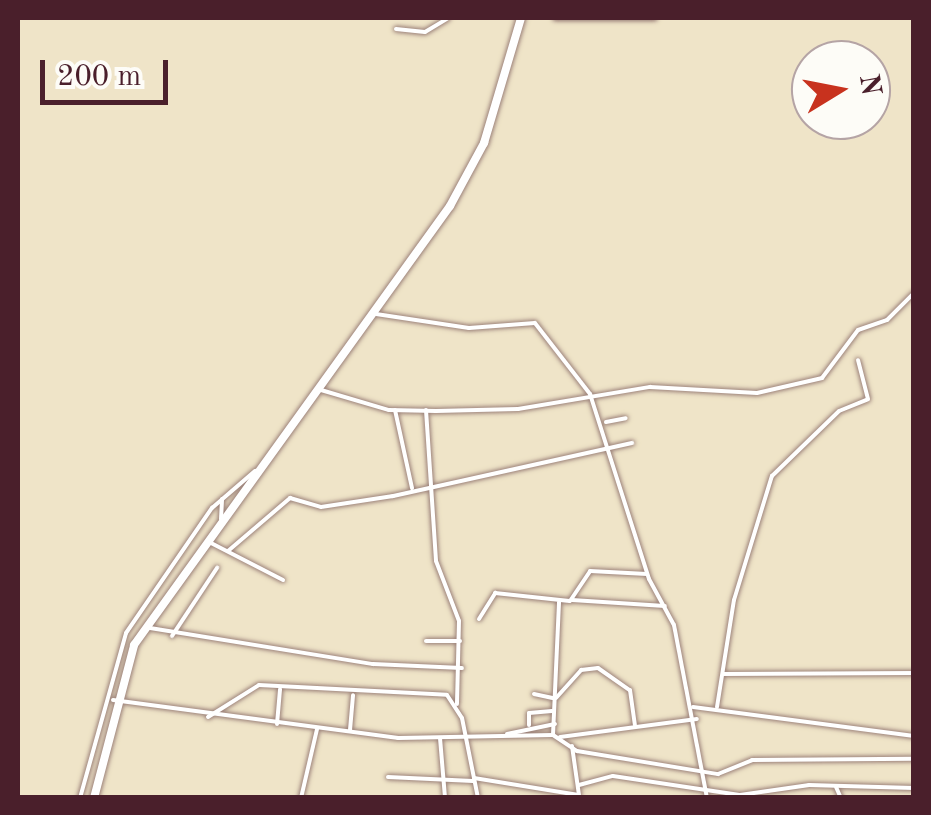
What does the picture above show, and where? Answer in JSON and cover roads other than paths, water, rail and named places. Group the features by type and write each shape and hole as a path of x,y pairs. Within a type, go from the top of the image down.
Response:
{"main road":[{"path":"94,798 113,700 146,627 375,314 473,166 521,18"}],"street":[{"path":"396,29 428,32 448,18"},
{"path":"555,18 654,18"},
{"path":"321,390 395,410 518,409 590,394 758,393 820,379 858,330 886,320 914,293"},
{"path":"375,314 469,328 534,323 590,394 604,422 647,574 665,606 708,770 707,798"},
{"path":"717,706 734,600 752,567 752,527 772,476 836,414 868,399 858,360"},
{"path":"395,410 412,488"},
{"path":"426,410 436,561 460,641 462,668 457,708 478,798"},
{"path":"604,422 626,418"},
{"path":"228,551 287,499 321,507 632,443"},
{"path":"80,798 120,645 222,499 258,469"},
{"path":"219,526 222,499"},
{"path":"208,542 283,580"},
{"path":"172,636 216,568"},
{"path":"572,600 590,571 647,574"},
{"path":"479,618 495,593 559,602 665,606"},
{"path":"553,735 559,602"},
{"path":"146,627 172,636 462,668"},
{"path":"426,641 460,641"},
{"path":"553,700 581,670 598,668 630,690 635,725"},
{"path":"723,674 914,673"},
{"path":"208,717 256,686 353,695 444,694 457,708"},
{"path":"277,724 280,689"},
{"path":"534,694 553,700"},
{"path":"350,732 353,695"},
{"path":"113,700 208,717 350,732 440,738 553,735 572,746 708,770 826,754 914,759"},
{"path":"693,706 717,706 914,736"},
{"path":"528,725 529,713 554,711"},
{"path":"560,737 696,720"},
{"path":"507,734 528,725 554,724"},
{"path":"301,798 317,728"},
{"path":"440,738 445,798"},
{"path":"388,777 474,779 578,796 572,746"},
{"path":"578,785 612,776 708,789 914,788"},
{"path":"836,787 841,798"}]}
